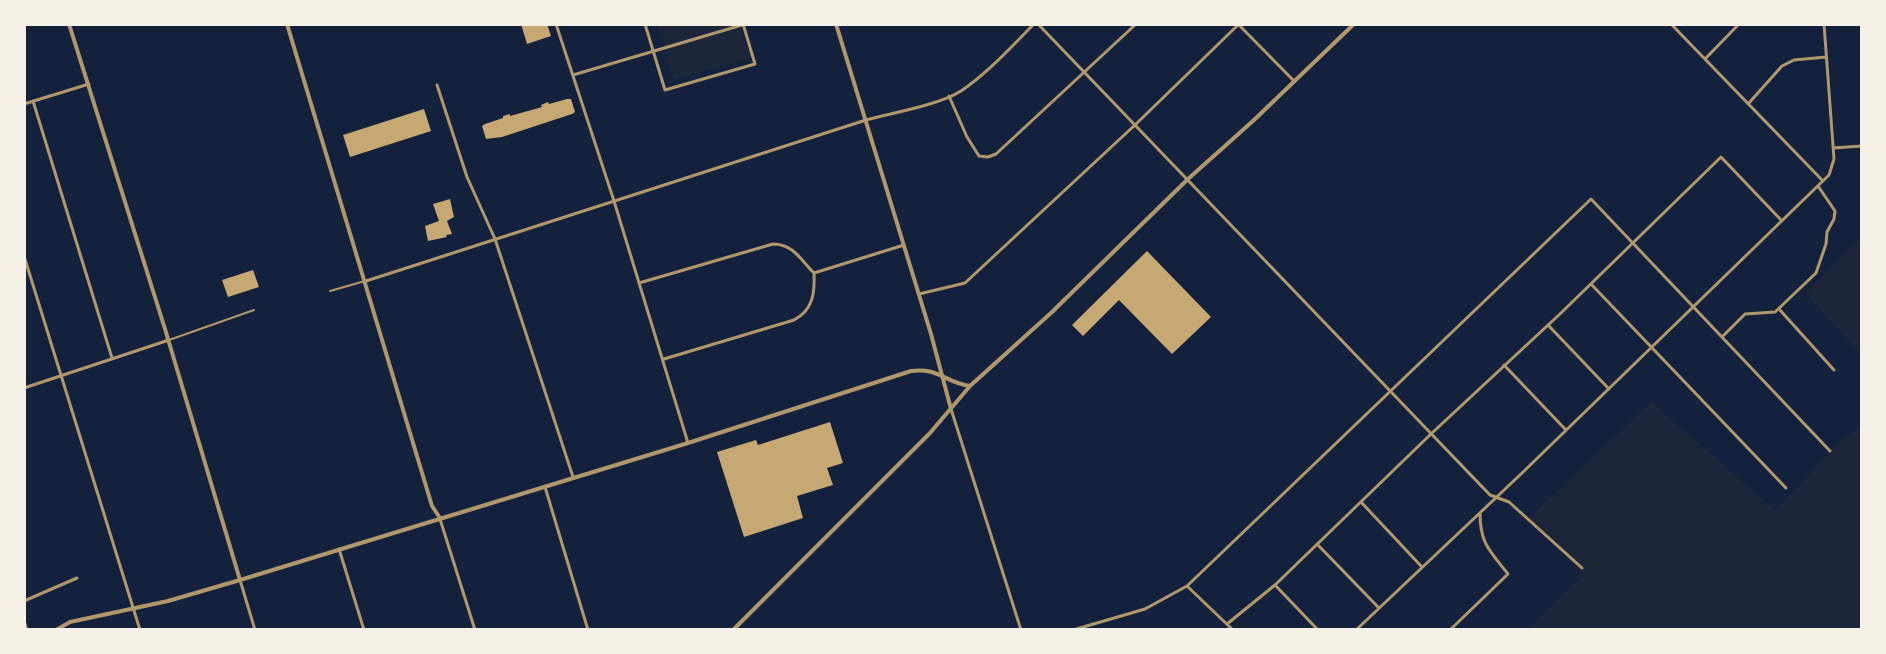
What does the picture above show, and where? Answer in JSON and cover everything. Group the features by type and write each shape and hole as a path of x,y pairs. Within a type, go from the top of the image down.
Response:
{"street":[{"path":"69,24 169,340 255,630"},
{"path":"289,24 432,506 440,518 475,630"},
{"path":"556,24 688,443"},
{"path":"573,75 653,51 744,24 755,64 665,90 653,51 645,24"},
{"path":"836,24 951,409 1021,630"},
{"path":"366,281 949,96 959,92 998,61 1036,24 1086,72 1490,495 1509,502 1582,568"},
{"path":"949,96 979,156 996,154 1136,24"},
{"path":"919,294 965,283 1238,24 1294,81"},
{"path":"733,630 930,433 970,386 1052,312 1354,24"},
{"path":"1671,24 1823,181"},
{"path":"1705,59 1739,24"},
{"path":"1356,630 1829,175 1834,159 1824,24"},
{"path":"1748,104 1782,66 1794,60 1826,57"},
{"path":"24,104 89,84"},
{"path":"437,85 467,177 495,239 573,477"},
{"path":"33,101 112,358"},
{"path":"1833,148 1861,146"},
{"path":"1227,624 1275,585 1721,157 1782,221"},
{"path":"1722,337 1745,314 1775,312 1816,273 1835,211 1818,186"},
{"path":"1073,630 1145,609 1187,586 1591,199 1830,451"},
{"path":"639,283 773,244 791,248 814,273 815,292 808,308 794,320 664,359"},
{"path":"814,273 904,245"},
{"path":"24,256 140,630"},
{"path":"1591,284 1786,488"},
{"path":"1779,309 1834,370"},
{"path":"1548,325 1609,389"},
{"path":"24,388 169,340"},
{"path":"1504,365 1566,430"},
{"path":"56,630 70,622 168,601 240,580 688,443 911,371 931,370 955,383 970,386"},
{"path":"545,487 588,630"},
{"path":"1361,502 1423,567"},
{"path":"1450,630 1508,574 1485,546 1480,513"},
{"path":"1317,544 1379,608"},
{"path":"339,549 364,630"},
{"path":"24,601 77,578"},
{"path":"1275,585 1318,630"},
{"path":"1187,586 1233,630"},
{"path":"24,621 27,630"}],"lane":[{"path":"330,291 366,281"},
{"path":"169,340 254,310"}],"shaded area":[{"path":"657,24 739,24 751,59 674,79"},
{"path":"1862,235 1862,356 1806,293"},
{"path":"1651,402 1776,511 1830,451 1862,424 1862,630 1527,630 1584,575 1528,519"}],"building":[{"path":"521,24 547,24 551,36 527,44"},
{"path":"571,99 575,112 572,114 502,137 486,139 482,126 485,124 503,116 542,107 548,102"},
{"path":"424,109 431,131 350,157 343,135"},
{"path":"450,199 454,217 447,221 452,234 428,241 425,226 439,221 433,204"},
{"path":"1147,251 1211,317 1172,354 1119,300 1083,336 1072,325"},
{"path":"253,270 259,287 228,297 222,280"},
{"path":"830,422 843,463 827,468 833,485 797,496 803,518 744,537 717,452 756,440 758,445"}]}
